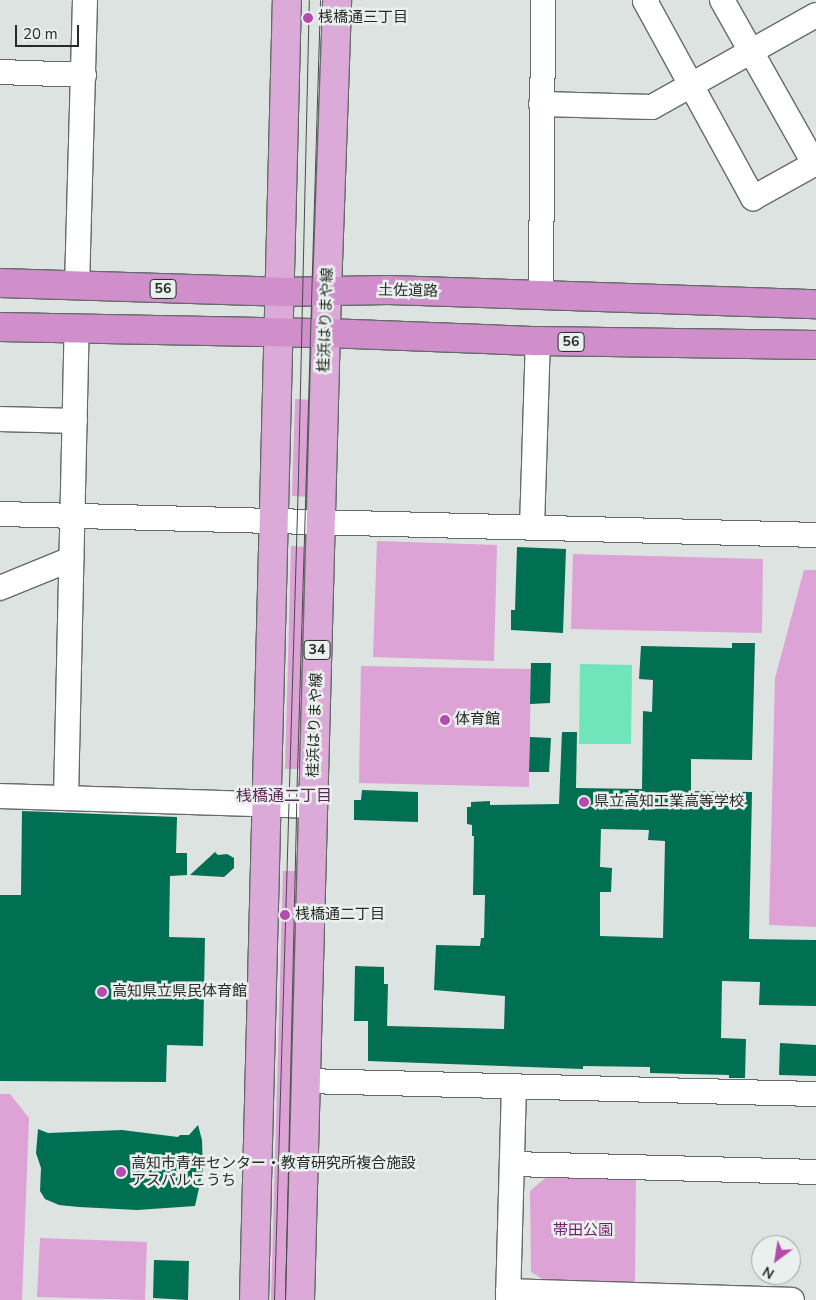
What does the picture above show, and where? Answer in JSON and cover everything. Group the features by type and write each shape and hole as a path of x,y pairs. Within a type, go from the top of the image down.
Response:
{"highway":[{"name":"土佐道路","path":"0,283 280,292 388,290 816,304"},
{"name":"56","path":"0,327 326,333 538,341 816,345"}],"main road":[{"path":"254,1300 287,0"},
{"name":"桂浜はりまや線","path":"300,1300 327,291 337,0"}],"street":[{"path":"77,286 85,0"},
{"path":"540,295 543,0"},
{"path":"647,0 645,1 753,198 815,163 722,0"},
{"path":"541,104 652,107 816,14 810,0"},
{"path":"0,72 84,75"},
{"path":"66,798 77,329"},
{"path":"532,528 538,341"},
{"path":"0,419 75,421"},
{"path":"0,514 816,535"},
{"path":"0,588 71,559"},
{"path":"0,796 313,806"},
{"path":"305,1081 816,1094"},
{"path":"514,1087 508,1296 792,1300"},
{"path":"512,1164 816,1172"}],"green space":[{"path":"295,399 315,400 313,497 292,496"},
{"path":"377,541 497,545 494,661 373,657"},
{"path":"291,546 309,547 303,769 285,769"},
{"path":"573,554 763,559 762,633 571,629"},
{"path":"804,570 816,570 816,927 769,925 775,678"},
{"name":"体育館","path":"361,666 531,669 529,787 359,783"},
{"path":"283,871 301,871 289,1300 271,1300"},
{"path":"0,1094 10,1094 29,1118 22,1300 0,1300"},
{"name":"帯田公園","path":"549,1175 636,1178 635,1288 549,1283 531,1272 530,1191"},
{"path":"40,1238 147,1242 145,1300 37,1297"}],"shaded area":[{"path":"580,664 632,665 631,744 579,744"}],"building":[{"path":"517,547 566,549 563,633 511,630 511,610 515,610"},
{"path":"732,643 755,643 752,760 691,759 691,791 752,792 749,939 816,940 816,1006 759,1005 760,982 722,981 721,1038 746,1039 745,1078 729,1078 729,1075 650,1073 650,1067 583,1066 583,1069 368,1061 368,1021 354,1021 355,966 384,967 384,984 388,984 387,1026 504,1029 505,996 434,990 436,945 480,946 481,938 484,938 485,895 473,895 474,836 472,836 472,825 467,824 467,807 471,807 471,802 490,801 490,805 559,804 562,732 577,732 576,788 642,789 643,711 652,712 653,680 639,679 641,646 732,648","holes":["601,829 649,830 648,840 665,841 663,938 600,936 600,892 611,892 612,868 600,867"]},
{"path":"531,663 551,663 550,703 530,704"},
{"path":"530,737 551,738 549,772 529,772"},
{"path":"362,790 418,792 418,822 354,820 354,800 361,800"},
{"name":"高知県立県民体育館","path":"22,811 177,817 176,853 187,853 187,875 170,876 169,937 205,938 203,1046 167,1045 166,1082 0,1081 0,895 21,895"},
{"path":"215,852 218,855 227,854 234,858 234,868 224,877 190,875"},
{"path":"780,1043 816,1045 816,1076 779,1075"},
{"name":"高知市青年センター・教育研究所複合施設 アスパルこうち","path":"198,1125 202,1140 203,1170 195,1206 137,1210 79,1207 59,1205 45,1199 40,1191 41,1168 36,1153 38,1129 48,1133 122,1130 178,1137 180,1135 189,1135"},
{"path":"154,1260 189,1261 188,1300 153,1298"}],"tram line":[{"path":"274,1300 298,476 309,0"},
{"path":"285,1300 296,805 320,0"}],"place":[{"name":"桟橋通三丁目","path":"308,18"},
{"name":"体育館","path":"445,720"},
{"name":"県立高知工業高等学校","path":"584,802"},
{"name":"桟橋通二丁目","path":"285,915"},
{"name":"高知県立県民体育館","path":"102,992"},
{"name":"高知市青年センター・教育研究所複合施設 アスパルこうち","path":"121,1172"}],"district":[{"name":"桟橋通二丁目","path":"284,796"}]}
